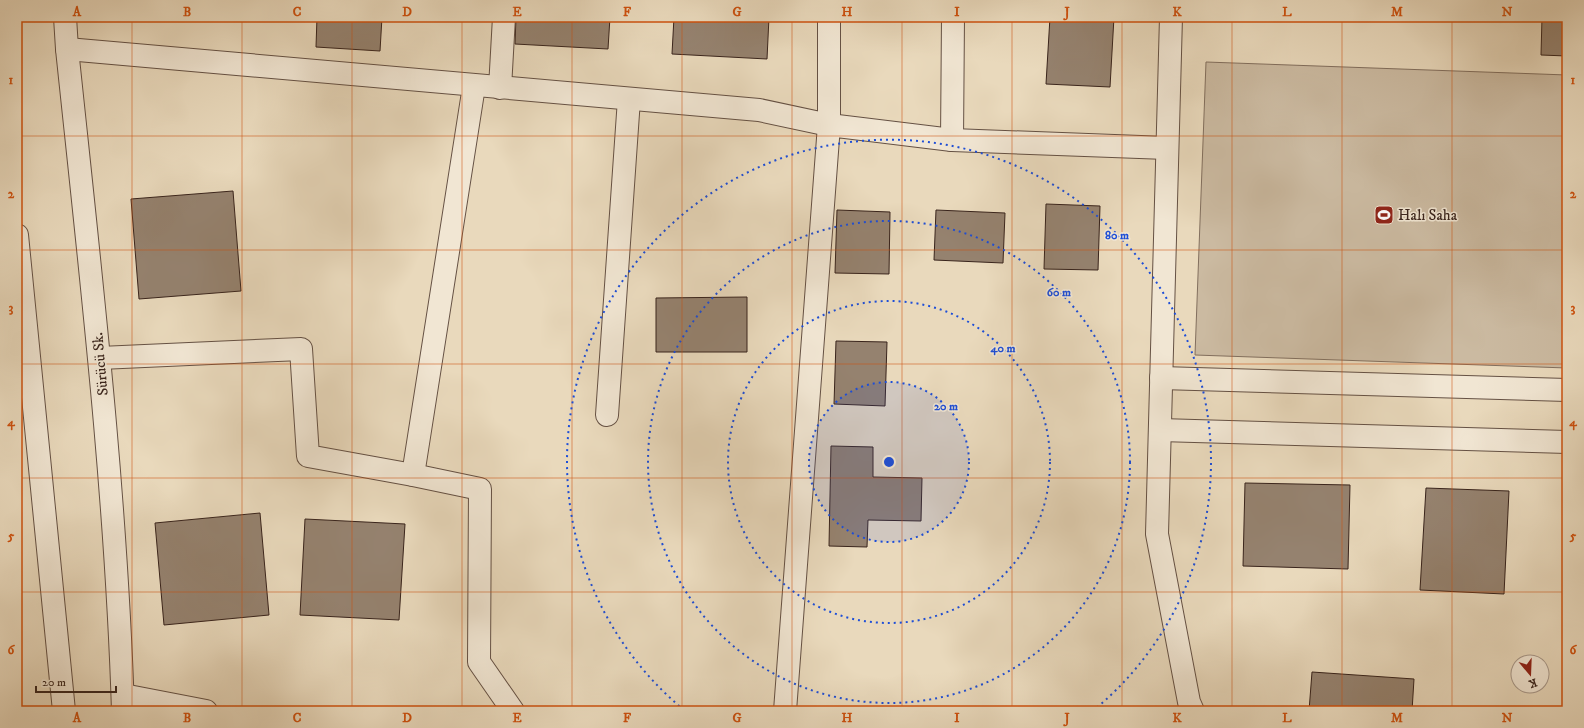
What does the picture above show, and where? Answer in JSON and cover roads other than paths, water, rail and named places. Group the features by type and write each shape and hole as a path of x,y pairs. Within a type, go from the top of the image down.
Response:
{"street":[{"name":"Sürücü Sk.","path":"65,17 67,49 100,358 114,522 123,703"},
{"path":"500,88 504,17"},
{"path":"785,711 829,125 829,17"},
{"path":"952,140 953,17"},
{"path":"1171,17 1157,534 1189,702 1193,711"},
{"path":"67,49 759,110 829,125 952,140 1167,148"},
{"path":"413,475 474,86"},
{"path":"607,414 629,99"},
{"path":"17,234 64,711"},
{"path":"100,358 301,349 308,456 480,489 479,662 513,711"},
{"path":"1161,378 1567,390"},
{"path":"1160,430 1567,442"},
{"path":"123,703 206,711"}],"place":[{"name":"Halı Saha","path":"1384,215"}]}
